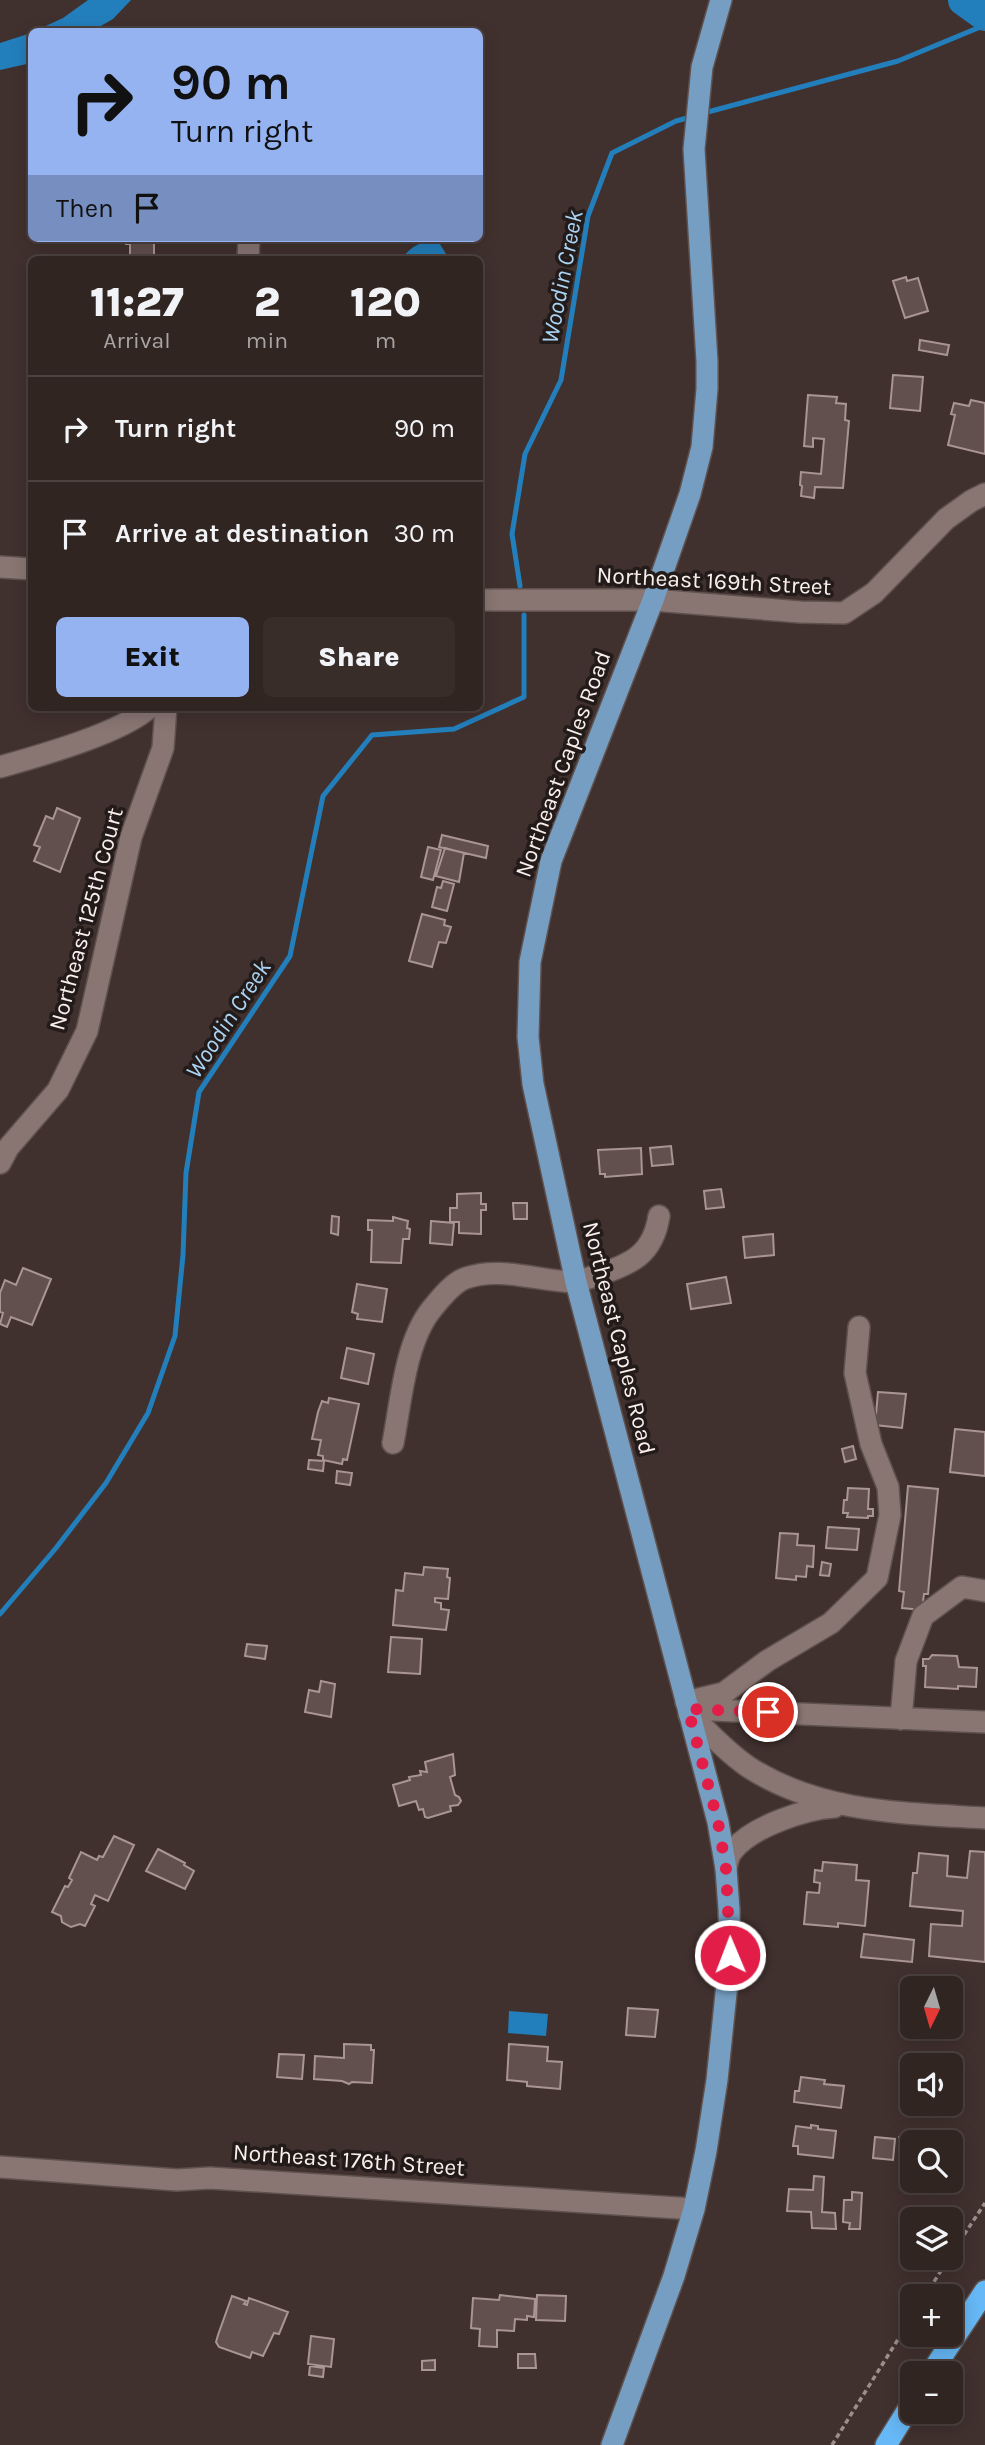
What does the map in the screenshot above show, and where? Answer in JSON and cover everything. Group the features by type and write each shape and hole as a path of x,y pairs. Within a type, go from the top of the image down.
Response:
{"highway":[{"path":"939,2361 985,2291"},
{"path":"886,2445 900,2422"}],"main road":[{"name":"Northeast Caples Road","path":"612,2445 665,2302 694,2209 713,2104 726,2003 730,1955 726,1869 718,1822 576,1282 533,1084 528,1037 530,962 551,861 653,600 690,494 702,447 707,361 695,179 696,112 702,67 721,0"}],"street":[{"name":"Northeast 169th Street","path":"483,600 653,600 844,613 874,593 946,519 985,494"},
{"path":"0,567 28,569"},
{"path":"0,766 38,756 121,725 145,711"},
{"name":"Northeast 125th Court","path":"0,1163 8,1148 58,1090 87,1031 131,837 163,748 166,711"},
{"path":"393,1443 411,1351 429,1312 447,1292 464,1278 490,1273 576,1282 624,1266 646,1249 657,1232 659,1216"},
{"path":"688,1708 724,1693 767,1661 831,1623 877,1578 890,1515 888,1487 871,1444 855,1373 859,1327"},
{"path":"901,1719 906,1661 923,1616 962,1587 985,1591"},
{"path":"688,1708 983,1722"},
{"path":"688,1708 723,1747 748,1766 778,1784 812,1797 881,1811 985,1818"},
{"path":"726,1869 733,1849 771,1825 819,1808 847,1806"},
{"name":"Northeast 176th Street","path":"0,2167 177,2180 223,2179 694,2209"}],"path":[{"path":"963,2237 985,2203"},
{"path":"832,2445 900,2337"}],"water":[{"path":"88,0 131,0 113,19 97,28 41,28 63,18"},
{"path":"28,34 28,64 0,70 0,43"},
{"path":"439,242 447,256 405,256 417,245"},
{"path":"509,2011 548,2014 546,2036 508,2033"}],"building":[{"path":"154,242 154,255 159,256 130,256 130,244 126,244"},
{"path":"906,277 907,281 918,278 928,311 905,318 893,281"},
{"path":"920,340 949,345 947,355 919,350"},
{"path":"893,375 923,377 920,411 890,408"},
{"path":"808,395 837,397 836,403 846,404 845,420 849,421 843,488 815,487 814,498 801,496 801,472 821,474 824,439 813,438 813,447 804,446"},
{"path":"971,400 985,403 985,454 948,445 955,415 951,414 954,403 969,406"},
{"path":"57,808 80,818 60,872 34,861 40,847 34,845 46,816 53,819"},
{"path":"442,835 488,846 486,858 439,847"},
{"path":"428,847 441,850 433,880 421,877"},
{"path":"445,848 464,853 459,882 436,876"},
{"path":"443,881 454,884 447,911 432,907 437,887 441,888"},
{"path":"422,914 445,920 444,925 451,927 446,943 439,942 432,967 409,961"},
{"path":"671,1146 673,1164 652,1166 650,1148"},
{"path":"641,1148 642,1174 605,1177 605,1174 600,1174 598,1150"},
{"path":"721,1189 724,1207 706,1209 704,1191"},
{"path":"481,1193 481,1204 486,1204 486,1210 481,1210 481,1234 459,1233 459,1222 450,1222 450,1208 457,1208 457,1194"},
{"path":"513,1203 527,1203 527,1219 514,1219"},
{"path":"332,1216 339,1217 338,1235 331,1233"},
{"path":"393,1217 408,1221 407,1228 410,1229 409,1239 403,1239 401,1263 371,1262 372,1230 368,1230 368,1220 393,1221"},
{"path":"431,1221 454,1223 452,1245 430,1243"},
{"path":"773,1234 774,1255 745,1258 743,1237"},
{"path":"23,1268 51,1279 32,1325 11,1317 7,1327 0,1324 3,1313 0,1312 0,1293 5,1280 16,1285"},
{"path":"726,1277 731,1303 691,1309 687,1284"},
{"path":"357,1284 387,1289 382,1322 357,1319 358,1314 352,1312"},
{"path":"347,1348 374,1354 368,1384 341,1378"},
{"path":"878,1392 906,1394 902,1428 875,1425"},
{"path":"329,1398 359,1404 347,1460 343,1459 342,1464 323,1460 323,1456 318,1455 321,1440 312,1439 322,1401 328,1403"},
{"path":"955,1429 985,1432 985,1476 950,1472"},
{"path":"853,1446 856,1459 845,1462 842,1449"},
{"path":"309,1460 324,1461 323,1471 308,1469"},
{"path":"337,1471 352,1473 350,1485 336,1483"},
{"path":"908,1486 938,1489 928,1594 924,1594 922,1610 902,1608 904,1592 899,1591"},
{"path":"848,1488 869,1489 868,1509 873,1509 873,1516 847,1517 848,1513 843,1513"},
{"path":"828,1527 859,1529 857,1550 826,1548"},
{"path":"780,1533 798,1534 797,1545 814,1546 813,1567 807,1566 806,1577 796,1576 796,1580 776,1578"},
{"path":"822,1562 831,1564 829,1576 820,1575"},
{"path":"424,1567 448,1569 448,1599 435,1598 435,1602 441,1603 441,1609 449,1610 446,1630 393,1625 396,1590 403,1591 405,1573 423,1575"},
{"path":"391,1637 422,1639 420,1674 388,1672"},
{"path":"247,1644 267,1646 265,1659 245,1656"},
{"path":"932,1655 957,1656 959,1667 977,1668 976,1687 925,1687 926,1666 923,1666 923,1659 929,1659"},
{"path":"321,1681 335,1684 331,1717 305,1712 309,1690 319,1692"},
{"path":"453,1754 455,1775 450,1777 455,1795 461,1801 458,1805 450,1806 451,1811 428,1818 425,1817 423,1809 419,1810 416,1801 399,1806 393,1785 410,1780 409,1777 421,1775 420,1771 427,1772 425,1762"},
{"path":"114,1836 134,1845 108,1901 95,1895 91,1904 95,1906 85,1926 80,1924 71,1927 62,1922 61,1916 52,1912 65,1886 68,1887 72,1880 69,1878 81,1852 97,1860 99,1856 103,1857"},
{"path":"158,1849 185,1863 184,1865 194,1871 185,1889 146,1871"},
{"path":"970,1851 985,1852 985,1962 929,1956 931,1924 962,1926 963,1911 910,1906 913,1873 917,1873 919,1853 948,1856 947,1876 967,1878"},
{"path":"823,1862 857,1865 856,1880 869,1881 865,1926 838,1923 838,1927 804,1924 807,1892 819,1893 820,1883 814,1882 815,1870 822,1871"},
{"path":"864,1934 914,1940 912,1962 861,1957"},
{"path":"628,2008 658,2010 655,2037 626,2035"},
{"path":"344,2044 371,2045 371,2050 374,2050 372,2083 349,2084 314,2079 315,2056 344,2058"},
{"path":"509,2044 548,2047 547,2061 562,2062 560,2089 527,2086 527,2082 507,2080"},
{"path":"279,2054 304,2055 302,2079 277,2077"},
{"path":"801,2077 825,2080 824,2084 844,2086 841,2108 794,2102"},
{"path":"811,2125 818,2126 818,2129 836,2131 833,2158 798,2154 798,2146 793,2146 796,2126 811,2128"},
{"path":"875,2137 895,2139 893,2160 873,2158"},
{"path":"814,2176 824,2177 822,2212 835,2213 836,2229 812,2228 811,2212 787,2211 789,2189 813,2190"},
{"path":"852,2192 862,2193 860,2229 849,2229 850,2223 843,2222 844,2200 852,2200"},
{"path":"500,2295 535,2299 534,2317 527,2316 527,2320 515,2319 514,2331 497,2330 497,2347 479,2346 480,2329 471,2328 473,2298 499,2300"},
{"path":"537,2295 566,2296 565,2321 536,2320"},
{"path":"232,2296 246,2301 244,2304 247,2305 249,2298 288,2312 279,2334 274,2333 263,2356 252,2352 250,2358 219,2347 216,2342"},
{"path":"311,2336 334,2339 331,2367 308,2364"},
{"path":"518,2354 535,2354 536,2368 518,2368"},
{"path":"435,2360 435,2370 422,2370 422,2361"},
{"path":"310,2366 324,2368 323,2377 309,2375"}],"waterway":[{"path":"964,0 985,15"},
{"name":"Woodin Creek","path":"704,113 898,61 985,25"},
{"name":"Woodin Creek","path":"520,586 512,534 525,454 561,380 588,216 612,153 676,121 691,117"},
{"name":"Woodin Creek","path":"0,1614 106,1483 148,1413 175,1336 183,1255 186,1173 199,1092 290,956 323,796 372,735 454,729 524,697 524,615"}],"route":[{"path":"730,1955 726,1869 718,1822 688,1709 768,1712"}]}
